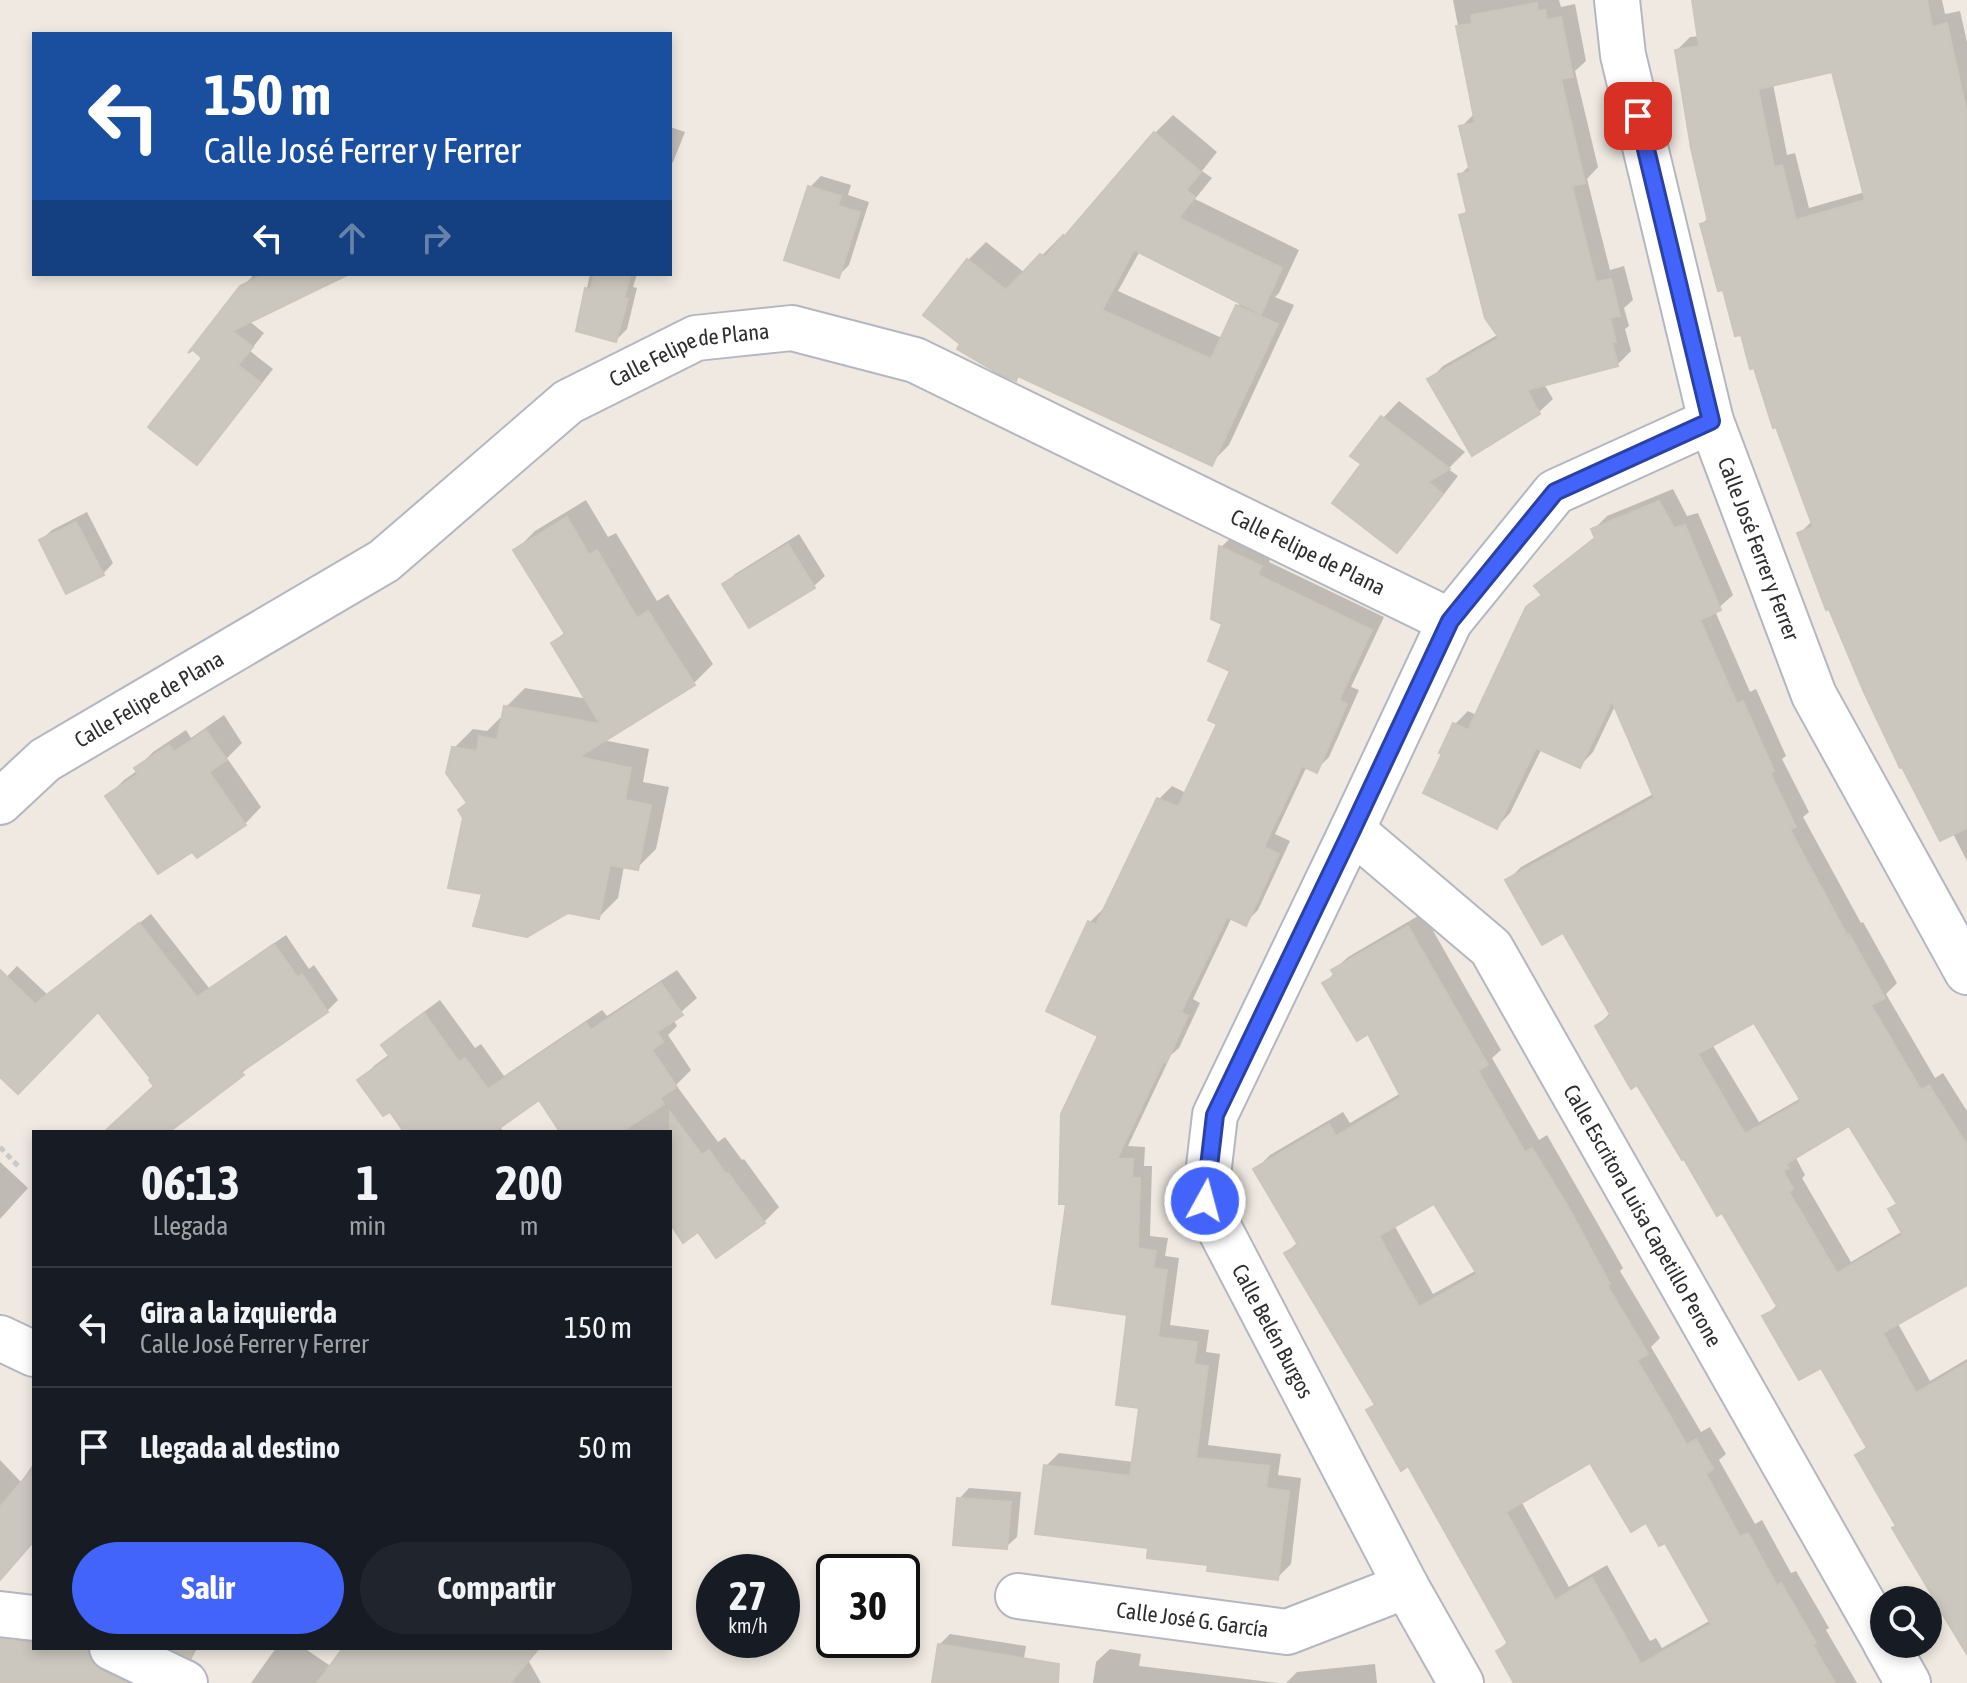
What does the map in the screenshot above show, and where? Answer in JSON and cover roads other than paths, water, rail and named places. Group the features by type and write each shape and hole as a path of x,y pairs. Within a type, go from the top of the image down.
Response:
{"street":[{"name":"Calle José Ferrer y Ferrer","path":"1617,0 1623,55 1711,421 1814,695 1967,972"},
{"name":"Calle Felipe de Plana","path":"0,802 45,760 384,561 568,402 696,338 792,328 915,360 1450,621"},
{"name":"Calle Belén Burgos","path":"1461,1683 1406,1586 1205,1201 1215,1115 1450,621 1555,492 1711,421"},
{"name":"Calle Escritora Luisa Capetillo Perone","path":"1352,830 1491,948 1870,1616"},
{"path":"0,1338 32,1353"},
{"name":"Calle José G. García","path":"1018,1596 1287,1632 1406,1586"},
{"path":"0,1614 32,1618"},
{"path":"116,1650 185,1683"},
{"name":"Calle Escritora Luisa Capetillo Perone","path":"1894,1658 1908,1683"}]}
